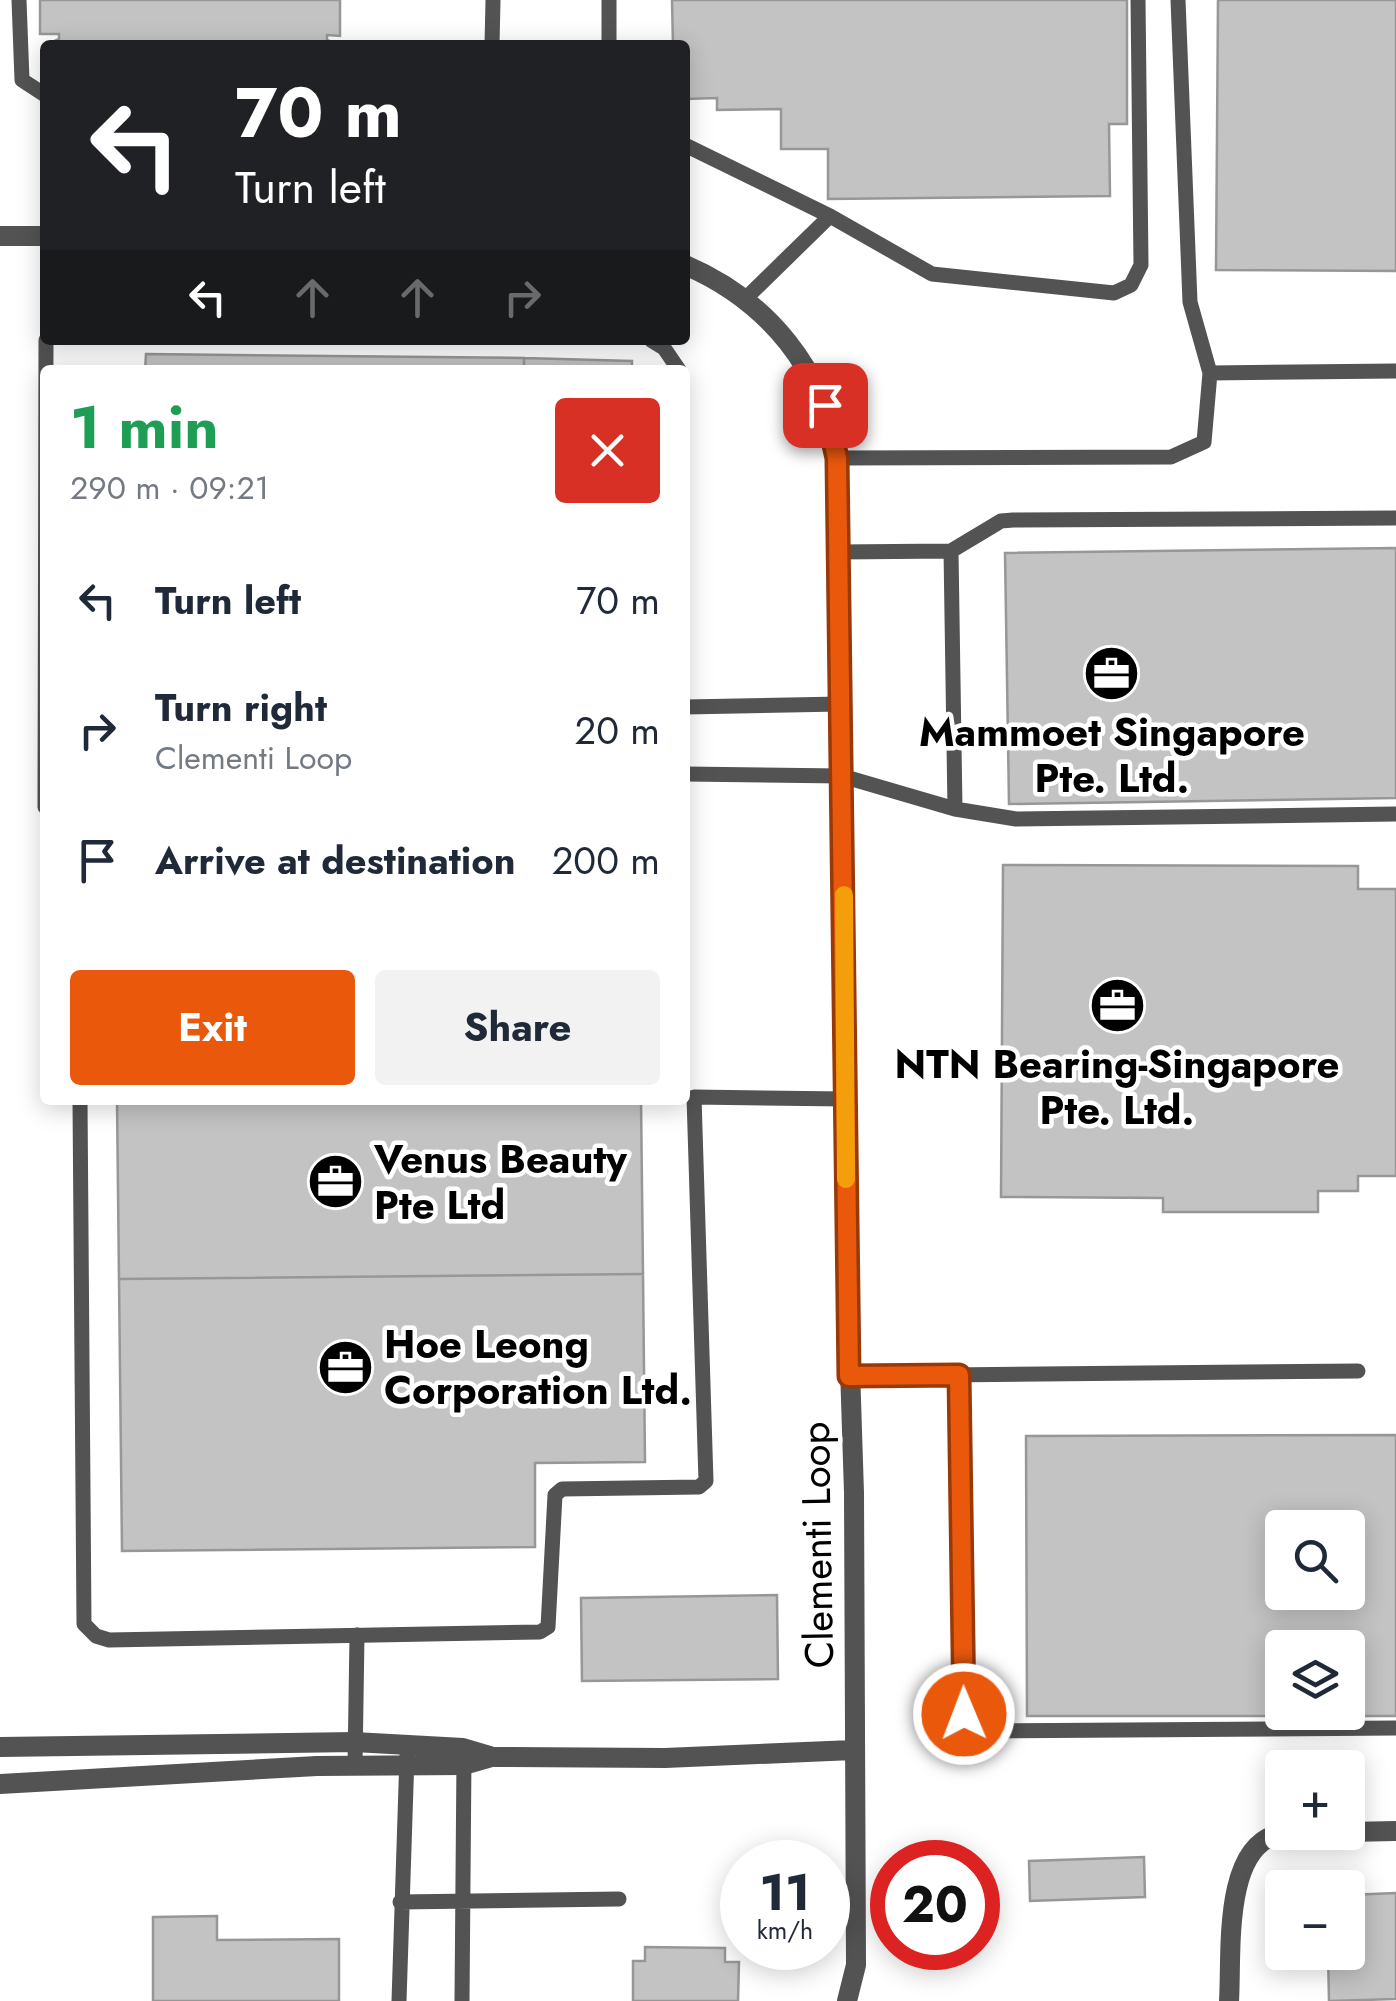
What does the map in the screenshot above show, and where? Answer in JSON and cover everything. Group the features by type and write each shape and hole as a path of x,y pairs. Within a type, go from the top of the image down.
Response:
{"street":[{"path":"0,236 40,236"},
{"name":"Clementi Loop","path":"690,268 745,298 794,347 817,386 832,424 837,458 849,1376 854,1493 856,1965 847,2001"},
{"path":"0,1747 354,1742 407,1756"},
{"path":"0,1784 355,1766 407,1756 665,1758 853,1750"},
{"path":"1365,1832 1396,1831"},
{"path":"1229,2001 1237,1880 1253,1848 1265,1841"}],"lane":[{"path":"19,0 22,80 40,92"},
{"path":"492,40 493,0"},
{"path":"608,40 609,0"},
{"path":"690,147 830,216 944,278 1114,293 1131,285 1141,266 1138,0"},
{"path":"837,458 1171,457 1204,442 1210,373 1190,302 1178,0"},
{"path":"745,298 830,216"},
{"path":"659,345 676,365"},
{"path":"1210,373 1396,371"},
{"path":"838,552 951,551 1001,521 1013,520 1396,518"},
{"path":"951,551 956,809"},
{"path":"690,707 840,704"},
{"path":"690,774 842,776 956,809 1016,819 1396,814"},
{"path":"690,1096 846,1099"},
{"path":"80,1105 84,1624 96,1636 109,1640 540,1632 548,1627 556,1494 562,1488 698,1487 706,1482 689,1105"},
{"path":"849,1376 1358,1370"},
{"path":"959,1375 964,1714 969,1726 979,1731 1396,1728"},
{"path":"355,1766 357,1635"},
{"path":"400,2001 407,1756"},
{"path":"462,2001 464,1756"},
{"path":"400,1902 619,1899"}],"building":[{"path":"40,0 340,0 340,36 327,35 327,40 57,40 59,34 40,34"},
{"path":"672,0 1127,0 1127,124 1109,124 1110,196 828,199 828,149 781,149 781,109 717,110 717,98 690,99 690,40 673,40"},
{"path":"1218,0 1396,0 1396,271 1216,270"},
{"path":"146,354 524,358 524,365 145,365"},
{"path":"524,358 632,361 632,365 524,365"},
{"path":"1396,548 1396,798 1009,804 1005,553"},
{"path":"1003,865 1358,866 1358,889 1396,889 1396,1176 1358,1176 1358,1191 1318,1191 1318,1212 1163,1212 1163,1198 1001,1197"},
{"path":"117,1105 641,1105 643,1274 119,1279"},
{"path":"643,1274 645,1462 535,1463 535,1547 122,1551 119,1279"},
{"path":"1396,1435 1396,1716 1365,1716 1365,1630 1265,1630 1265,1716 1027,1716 1026,1436"},
{"path":"777,1595 778,1679 582,1681 581,1598"},
{"path":"1144,1857 1145,1897 1030,1901 1029,1861"},
{"path":"1396,1893 1396,1999 1329,2001 1328,1970 1365,1970 1365,1894"},
{"path":"217,1916 217,1940 339,1939 339,2001 153,2001 153,1917"},
{"path":"645,1947 720,1948 720,1970 739,1970 738,2001 633,2001 633,1961 645,1961"}],"slow traffic":[{"path":"844,895 846,1179"}],"place":[{"name":"Mammoet Singapore Pte. Ltd.","path":"1112,673"},
{"name":"NTN Bearing-Singapore Pte. Ltd.","path":"1117,1005"},
{"name":"Venus Beauty Pte Ltd","path":"335,1182"},
{"name":"Hoe Leong Corporation Ltd.","path":"345,1367"}],"route":[{"path":"825,405 837,458 849,1376 959,1375 964,1714"}]}
